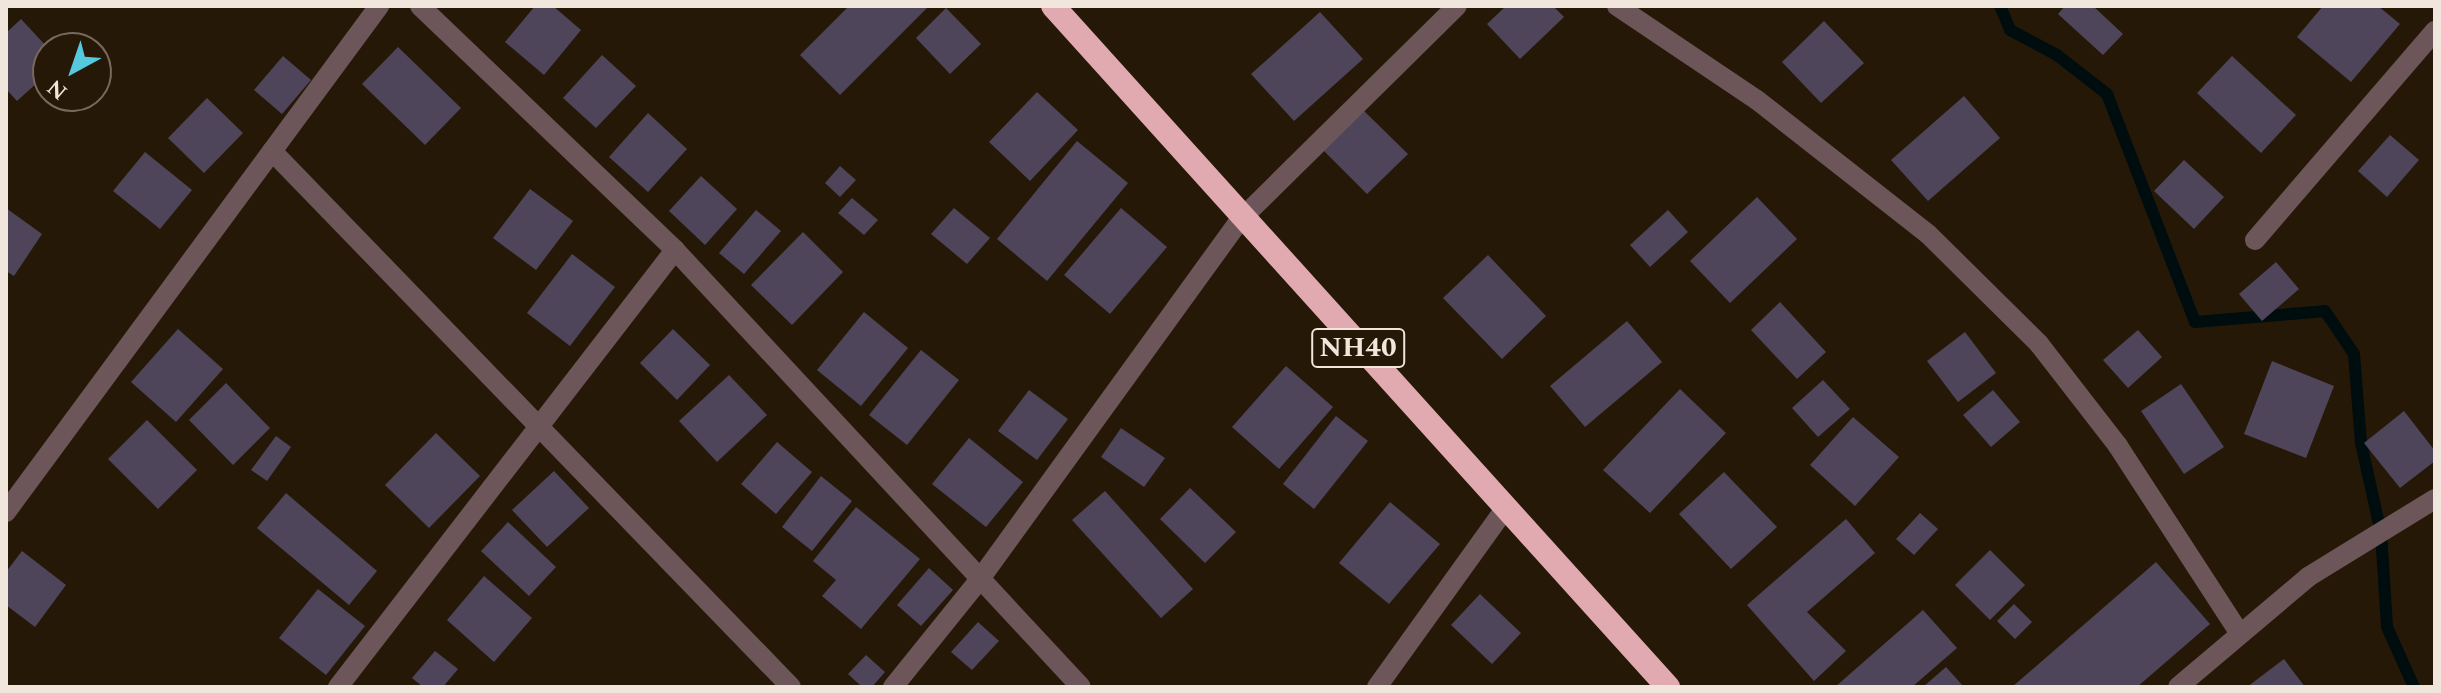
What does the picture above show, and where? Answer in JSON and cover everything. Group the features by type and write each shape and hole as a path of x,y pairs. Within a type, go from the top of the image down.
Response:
{"highway":[{"name":"NH40","path":"1053,6 1241,219 1668,687"}],"street":[{"path":"6,512 379,6"},
{"path":"420,6 675,250 1081,687"},
{"path":"893,687 980,579 1241,219 1457,6"},
{"path":"1617,6 1757,100 1928,234 2039,344 2118,446 2240,634"},
{"path":"2255,240 2435,31"},
{"path":"272,151 791,687"},
{"path":"338,687 675,250"},
{"path":"2178,687 2308,577 2435,499"},
{"path":"1377,687 1504,510"}],"building":[{"path":"535,6 553,6 581,30 544,75 505,42"},
{"path":"849,6 929,6 840,95 800,55"},
{"path":"1506,6 1553,6 1564,17 1520,59 1487,24"},
{"path":"2065,6 2093,6 2123,34 2103,55 2058,14"},
{"path":"2323,6 2378,6 2400,24 2351,82 2297,37"},
{"path":"946,8 981,44 950,74 916,38"},
{"path":"1320,12 1363,59 1294,121 1251,74"},
{"path":"21,19 33,32 32,87 17,101 6,89 6,33"},
{"path":"1824,21 1864,63 1821,103 1782,62"},
{"path":"398,47 461,108 425,145 362,84"},
{"path":"602,55 636,86 596,128 563,98"},
{"path":"283,56 311,80 282,114 254,90"},
{"path":"2232,56 2296,115 2261,153 2197,93"},
{"path":"1037,92 1078,130 1030,181 989,142"},
{"path":"1964,96 2000,138 1928,201 1891,160"},
{"path":"207,98 243,133 204,173 168,138"},
{"path":"1361,108 1408,154 1367,194 1321,148"},
{"path":"648,113 687,149 648,192 609,157"},
{"path":"2390,135 2419,160 2387,197 2358,171"},
{"path":"1077,141 1128,183 1047,281 997,239"},
{"path":"145,152 192,190 160,229 113,191"},
{"path":"2184,160 2224,197 2194,229 2154,191"},
{"path":"840,166 856,180 840,197 825,183"},
{"path":"701,176 737,209 705,245 669,211"},
{"path":"530,189 573,221 536,270 493,238"},
{"path":"1757,197 1797,239 1730,303 1690,261"},
{"path":"852,198 878,220 864,235 838,213"},
{"path":"6,208 42,234 14,276 6,271"},
{"path":"954,208 990,238 967,264 931,234"},
{"path":"1121,208 1167,247 1110,314 1064,275"},
{"path":"756,210 781,231 744,274 719,253"},
{"path":"1668,210 1688,232 1650,267 1630,245"},
{"path":"803,232 843,272 792,325 751,285"},
{"path":"572,254 615,287 570,346 527,313"},
{"path":"1488,255 1546,316 1502,359 1443,298"},
{"path":"2276,262 2299,289 2262,321 2239,294"},
{"path":"1780,302 1826,352 1797,379 1751,330"},
{"path":"864,312 908,348 861,406 817,370"},
{"path":"1627,321 1662,362 1585,427 1550,386"},
{"path":"178,329 223,369 176,422 131,382"},
{"path":"673,329 710,365 677,400 640,363"},
{"path":"2138,330 2162,357 2128,388 2103,360"},
{"path":"1965,332 1996,373 1958,402 1927,361"},
{"path":"921,350 959,380 907,445 869,415"},
{"path":"2272,361 2334,386 2306,458 2244,434"},
{"path":"1286,366 1333,407 1279,469 1232,427"},
{"path":"729,375 767,415 717,462 679,421"},
{"path":"1823,380 1850,409 1818,437 1792,408"},
{"path":"226,383 270,428 233,465 189,420"},
{"path":"2181,384 2224,447 2184,474 2141,411"},
{"path":"1680,389 1726,433 1650,513 1603,470"},
{"path":"1029,390 1068,419 1037,460 998,431"},
{"path":"1993,390 2020,422 1991,447 1963,415"},
{"path":"2404,411 2435,451 2435,461 2400,488 2364,443"},
{"path":"1336,416 1368,441 1314,509 1283,484"},
{"path":"1853,417 1899,457 1855,506 1810,465"},
{"path":"147,420 197,470 158,509 108,459"},
{"path":"1121,428 1165,458 1144,487 1101,457"},
{"path":"436,433 480,476 429,528 385,485"},
{"path":"276,436 291,447 267,481 251,470"},
{"path":"969,438 1023,482 986,527 932,484"},
{"path":"777,442 812,472 776,514 741,484"},
{"path":"554,471 589,508 547,547 512,510"},
{"path":"1724,472 1777,527 1731,569 1679,514"},
{"path":"821,476 852,501 812,551 782,527"},
{"path":"1190,488 1236,532 1205,563 1160,519"},
{"path":"1105,491 1193,589 1161,618 1072,520"},
{"path":"286,493 377,571 349,605 257,528"},
{"path":"1390,502 1440,544 1389,604 1339,563"},
{"path":"856,507 920,559 861,629 822,596 836,580 813,561"},
{"path":"1920,513 1938,529 1914,555 1896,539"},
{"path":"1846,519 1875,553 1807,612 1846,651 1814,681 1747,605"},
{"path":"508,522 556,567 529,596 481,551"},
{"path":"1990,550 2025,585 1990,620 1955,585"},
{"path":"22,551 66,585 35,627 6,605 6,572"},
{"path":"2156,562 2210,624 2137,687 2012,687"},
{"path":"929,568 953,590 921,626 897,605"},
{"path":"484,576 532,618 494,662 447,620"},
{"path":"318,589 365,626 326,675 279,638"},
{"path":"1480,594 1521,633 1492,664 1451,625"},
{"path":"2014,604 2032,622 2015,639 1997,621"},
{"path":"1923,610 1957,648 1912,687 1835,687"},
{"path":"978,622 999,641 972,670 951,652"},
{"path":"435,651 458,669 443,687 423,687 412,678"},
{"path":"866,655 885,672 872,687 862,687 848,674"},
{"path":"2284,659 2305,687 2247,687"},
{"path":"1946,667 1964,687 1923,687"}],"waterway":[{"path":"2000,6 2010,30 2057,55 2107,94 2195,322 2325,311 2354,354 2361,443 2381,533 2387,627 2414,687"}]}
